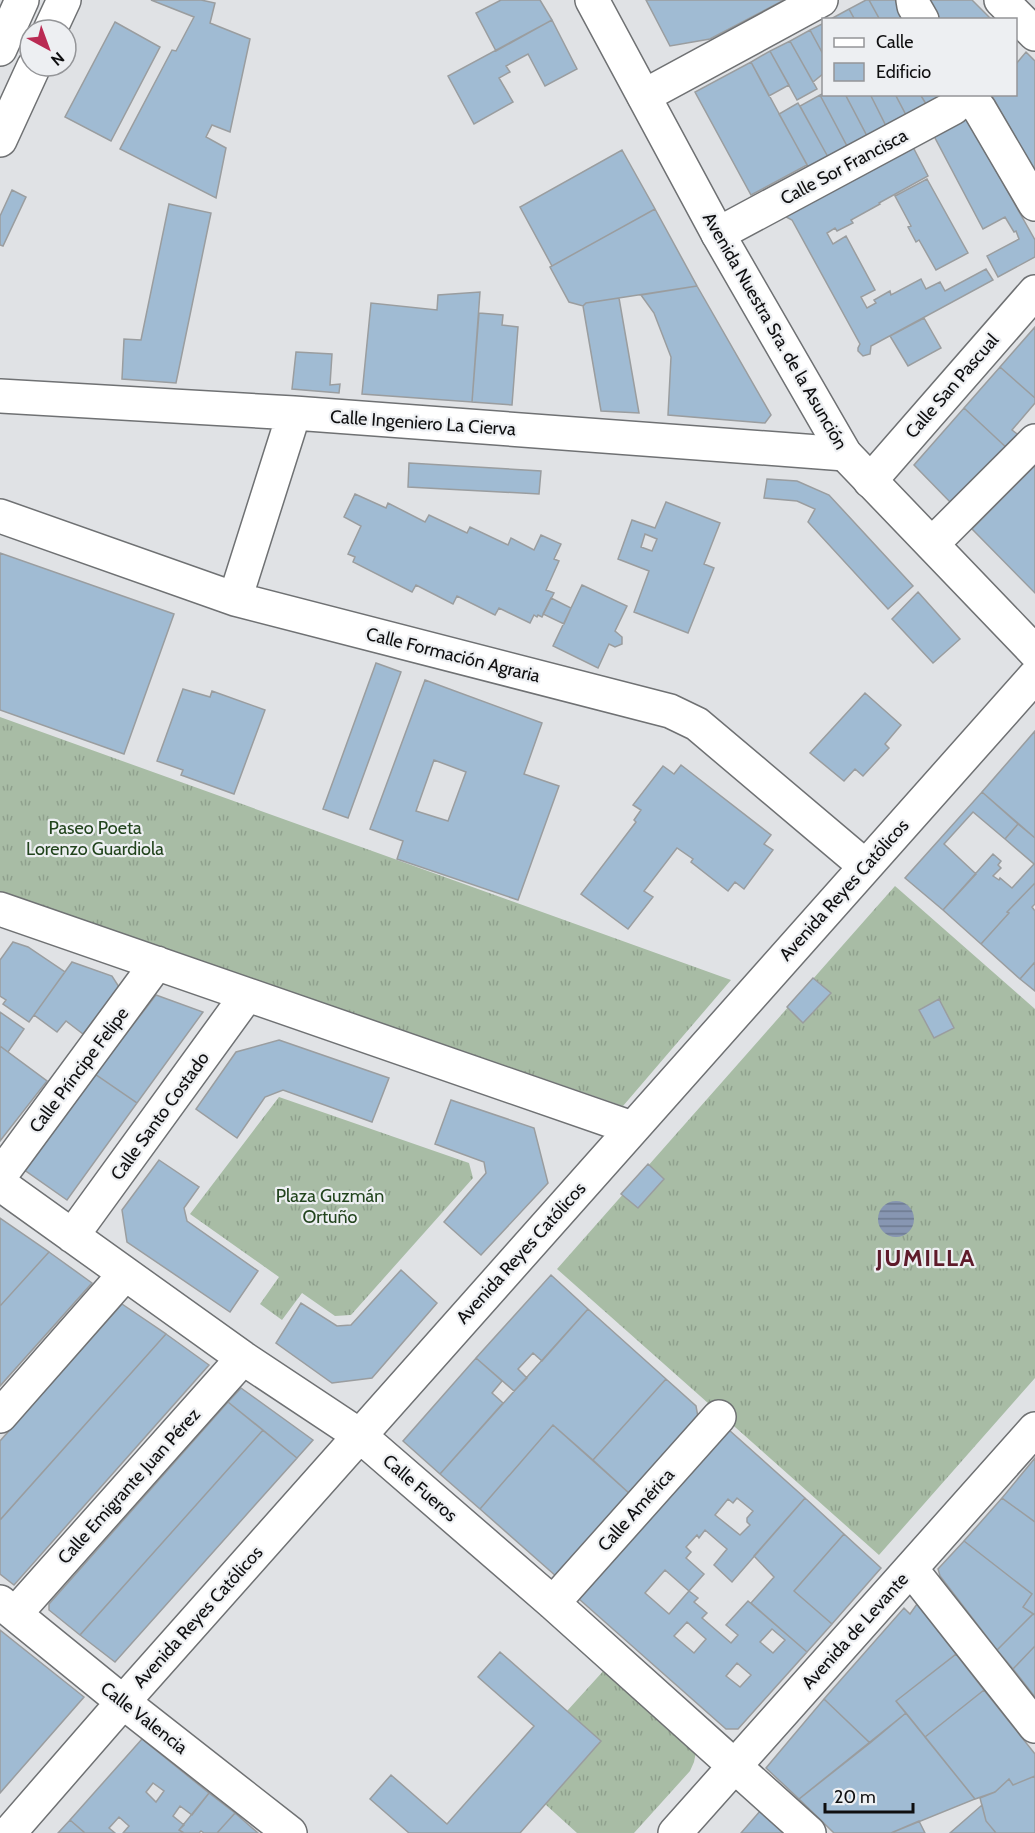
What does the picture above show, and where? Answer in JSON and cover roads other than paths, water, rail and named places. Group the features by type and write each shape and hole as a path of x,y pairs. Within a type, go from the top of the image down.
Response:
{"street":[{"path":"0,49 22,0"},
{"path":"56,18 64,0"},
{"name":"Avenida Nuestra Sra. de la Asunción","path":"592,0 718,234 845,454 1035,651"},
{"path":"644,96 821,0"},
{"path":"913,0 921,18"},
{"path":"1001,0 1029,31"},
{"path":"0,140 28,78"},
{"name":"Calle Sor Francisca","path":"718,234 953,108 965,96"},
{"path":"969,96 980,110 1035,204"},
{"name":"Calle San Pascual","path":"870,481 1035,292"},
{"name":"Calle Ingeniero La Cierva","path":"0,396 294,413 845,454"},
{"path":"235,599 294,413"},
{"path":"932,544 1035,441"},
{"name":"Calle Formación Agraria","path":"0,516 235,599 683,716 698,724 865,866"},
{"name":"Avenida Reyes Católicos","path":"9,1833 359,1435 1035,676"},
{"path":"0,909 632,1128"},
{"name":"Calle Príncipe Felipe","path":"0,1176 157,963"},
{"name":"Calle Santo Costado","path":"72,1236 247,995"},
{"name":"Calle Fueros","path":"0,1184 243,1358 359,1435 553,1603 809,1833"},
{"path":"0,1416 125,1274"},
{"name":"Calle Emigrante Juan Pérez","path":"8,1608 243,1358"},
{"name":"Calle América","path":"553,1603 719,1417"},
{"name":"Avenida de Levante","path":"675,1833 1035,1429"},
{"path":"911,1569 1035,1726"},
{"name":"Calle Valencia","path":"8,1608 290,1833"}],"water":[{"path":"896,1201 909,1206 914,1219 909,1232 896,1237 883,1232 878,1219 883,1206"}],"district":[{"name":"JUMILLA","path":"926,1257"}],"park label":[{"name":"Paseo Poeta Lorenzo Guardiola","path":"95,838"},
{"name":"Plaza Guzmán Ortuño","path":"330,1206"}]}
